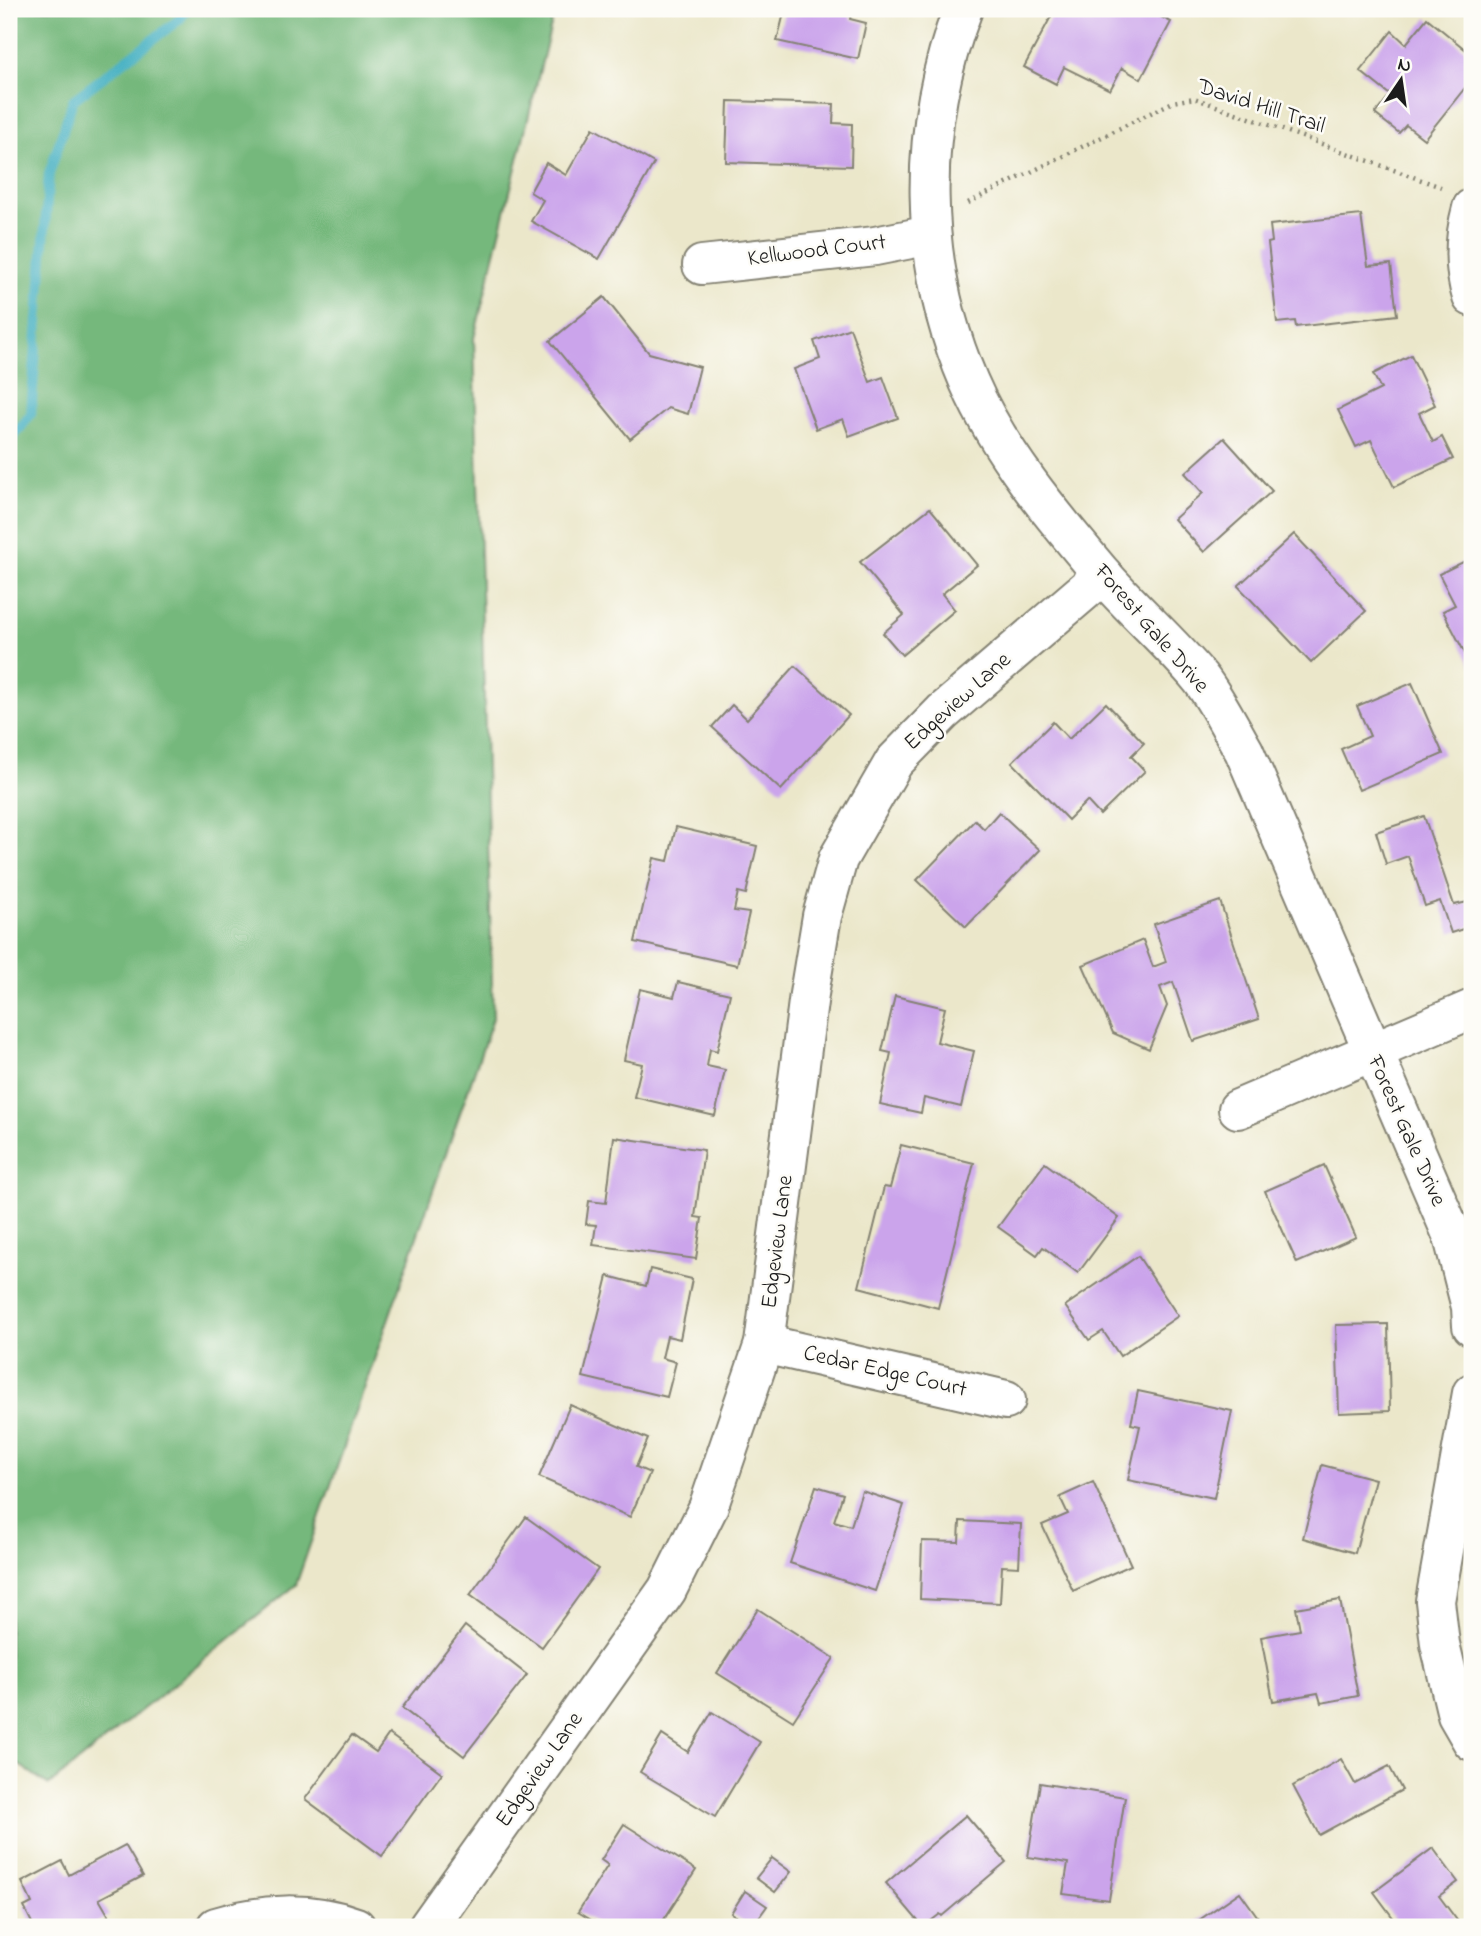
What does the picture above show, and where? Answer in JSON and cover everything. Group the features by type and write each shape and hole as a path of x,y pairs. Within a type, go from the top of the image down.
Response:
{"street":[{"name":"Forest Gale Drive","path":"963,9 942,71 935,114 930,224 936,278 969,382 997,433 1035,490 1103,575 1202,681 1244,751 1453,1237 1472,1326"},
{"path":"1459,199 1467,228 1466,260 1472,297"},
{"name":"Kellwood Court","path":"702,265 874,246 930,224"},
{"name":"Edgeview Lane","path":"428,1927 667,1590 708,1508 764,1344 809,995 822,916 838,859 894,762 943,712 1103,575"},
{"path":"1238,1109 1472,1009"},
{"name":"Cedar Edge Court","path":"764,1344 1006,1400"},
{"path":"1472,1393 1435,1601 1440,1644 1457,1715 1472,1741"},
{"path":"216,1927 244,1919 289,1914 356,1927"}],"path":[{"name":"David Hill Trail","path":"930,224 1182,99 1194,98 1459,199"}],"green space":[{"path":"9,9 555,9 474,338 493,1018 296,1585 49,1785 9,1758"}],"building":[{"path":"785,9 852,9 850,19 866,23 858,59 777,41"},
{"path":"1055,9 1146,9 1171,22 1141,79 1122,68 1110,90 1064,67 1056,84 1024,67"},
{"path":"1427,18 1472,55 1472,79 1424,139 1406,125 1399,133 1375,114 1390,95 1360,71 1392,31 1406,44"},
{"path":"728,101 834,104 833,123 852,124 851,166 726,162"},
{"path":"593,128 654,163 599,259 531,221 543,200 530,192 546,163 566,175"},
{"path":"1361,215 1368,266 1391,264 1397,315 1296,327 1295,321 1277,323 1268,243 1272,242 1270,225"},
{"path":"604,297 649,353 700,367 688,414 668,408 630,439 550,341"},
{"path":"850,328 870,382 883,377 898,418 849,436 843,419 816,429 794,369 820,359 814,341"},
{"path":"1411,355 1435,405 1419,413 1433,442 1442,437 1453,459 1394,487 1371,440 1356,447 1338,410 1381,389 1373,374"},
{"path":"1224,438 1272,491 1204,552 1174,519 1203,493 1185,473"},
{"path":"930,508 977,565 942,594 955,610 902,655 883,633 904,615 860,562"},
{"path":"1294,534 1366,611 1311,663 1238,586"},
{"path":"1471,558 1472,667 1443,611 1455,605 1439,574"},
{"path":"795,666 849,715 781,790 712,727 732,705 747,719"},
{"path":"1412,683 1443,754 1359,790 1341,749 1370,736 1357,706"},
{"path":"1106,703 1144,743 1131,756 1145,771 1100,815 1087,801 1068,820 1012,762 1053,722 1069,739"},
{"path":"999,812 1040,850 966,927 917,880 975,820 984,829"},
{"path":"1424,816 1454,905 1472,901 1472,926 1451,933 1440,901 1425,906 1408,856 1386,864 1376,832"},
{"path":"676,827 757,846 746,894 738,892 734,911 749,913 737,965 635,942 654,858 668,861"},
{"path":"1220,901 1259,1019 1193,1041 1173,982 1160,987 1167,1006 1149,1049 1113,1033 1083,965 1143,940 1153,967 1166,962 1154,924"},
{"path":"678,982 730,994 717,1051 710,1049 707,1066 725,1070 715,1116 634,1097 642,1064 624,1060 640,989 674,997"},
{"path":"895,996 945,1008 937,1042 974,1051 961,1107 924,1098 921,1113 880,1104 891,1053 882,1051"},
{"path":"614,1137 704,1150 695,1217 702,1218 696,1259 593,1245 596,1225 586,1224 589,1201 606,1203"},
{"path":"901,1145 974,1163 938,1308 859,1287 884,1187 890,1188"},
{"path":"1045,1163 1119,1218 1078,1273 1043,1247 1037,1255 998,1227"},
{"path":"1324,1165 1356,1237 1297,1263 1265,1191"},
{"path":"1138,1256 1178,1316 1120,1356 1103,1331 1089,1340 1065,1306"},
{"path":"650,1269 692,1279 680,1339 667,1336 662,1358 676,1362 667,1397 583,1377 608,1276 646,1286"},
{"path":"1388,1324 1390,1411 1339,1413 1336,1325"},
{"path":"1138,1391 1232,1411 1214,1498 1128,1480 1140,1426 1131,1424"},
{"path":"570,1405 648,1439 636,1467 650,1473 630,1517 539,1477"},
{"path":"1322,1465 1375,1479 1355,1553 1303,1538"},
{"path":"1093,1482 1131,1565 1073,1591 1042,1525 1068,1514 1060,1497"},
{"path":"816,1486 843,1494 834,1521 851,1526 862,1491 904,1505 875,1591 790,1563"},
{"path":"526,1517 598,1569 542,1647 470,1595"},
{"path":"960,1521 1021,1524 1019,1567 1002,1566 1000,1603 920,1599 922,1541 959,1542"},
{"path":"1340,1600 1358,1696 1321,1703 1318,1693 1273,1701 1261,1637 1300,1630 1296,1608"},
{"path":"758,1609 834,1658 793,1721 717,1673"},
{"path":"465,1626 527,1675 464,1756 402,1708"},
{"path":"712,1712 760,1742 715,1817 640,1772 662,1735 688,1752"},
{"path":"389,1734 442,1773 382,1856 305,1799 352,1735 376,1752"},
{"path":"1341,1759 1355,1784 1389,1766 1402,1790 1319,1835 1293,1786"},
{"path":"1040,1783 1125,1797 1109,1900 1063,1894 1068,1863 1028,1857"},
{"path":"966,1815 1006,1862 942,1916 940,1914 923,1927 886,1883"},
{"path":"624,1824 696,1870 659,1927 603,1927 578,1912 608,1865 601,1860"},
{"path":"125,1845 143,1876 99,1899 109,1916 89,1927 34,1927 24,1907 32,1903 22,1882 62,1861 69,1875"},
{"path":"1433,1848 1458,1882 1439,1896 1462,1927 1400,1927 1374,1892"},
{"path":"772,1858 791,1872 775,1892 756,1878"},
{"path":"745,1891 767,1906 752,1927 731,1913"},
{"path":"1240,1892 1265,1927 1189,1927"}],"waterway":[{"path":"9,443 31,414 49,174 73,100 180,19 187,9"}]}
